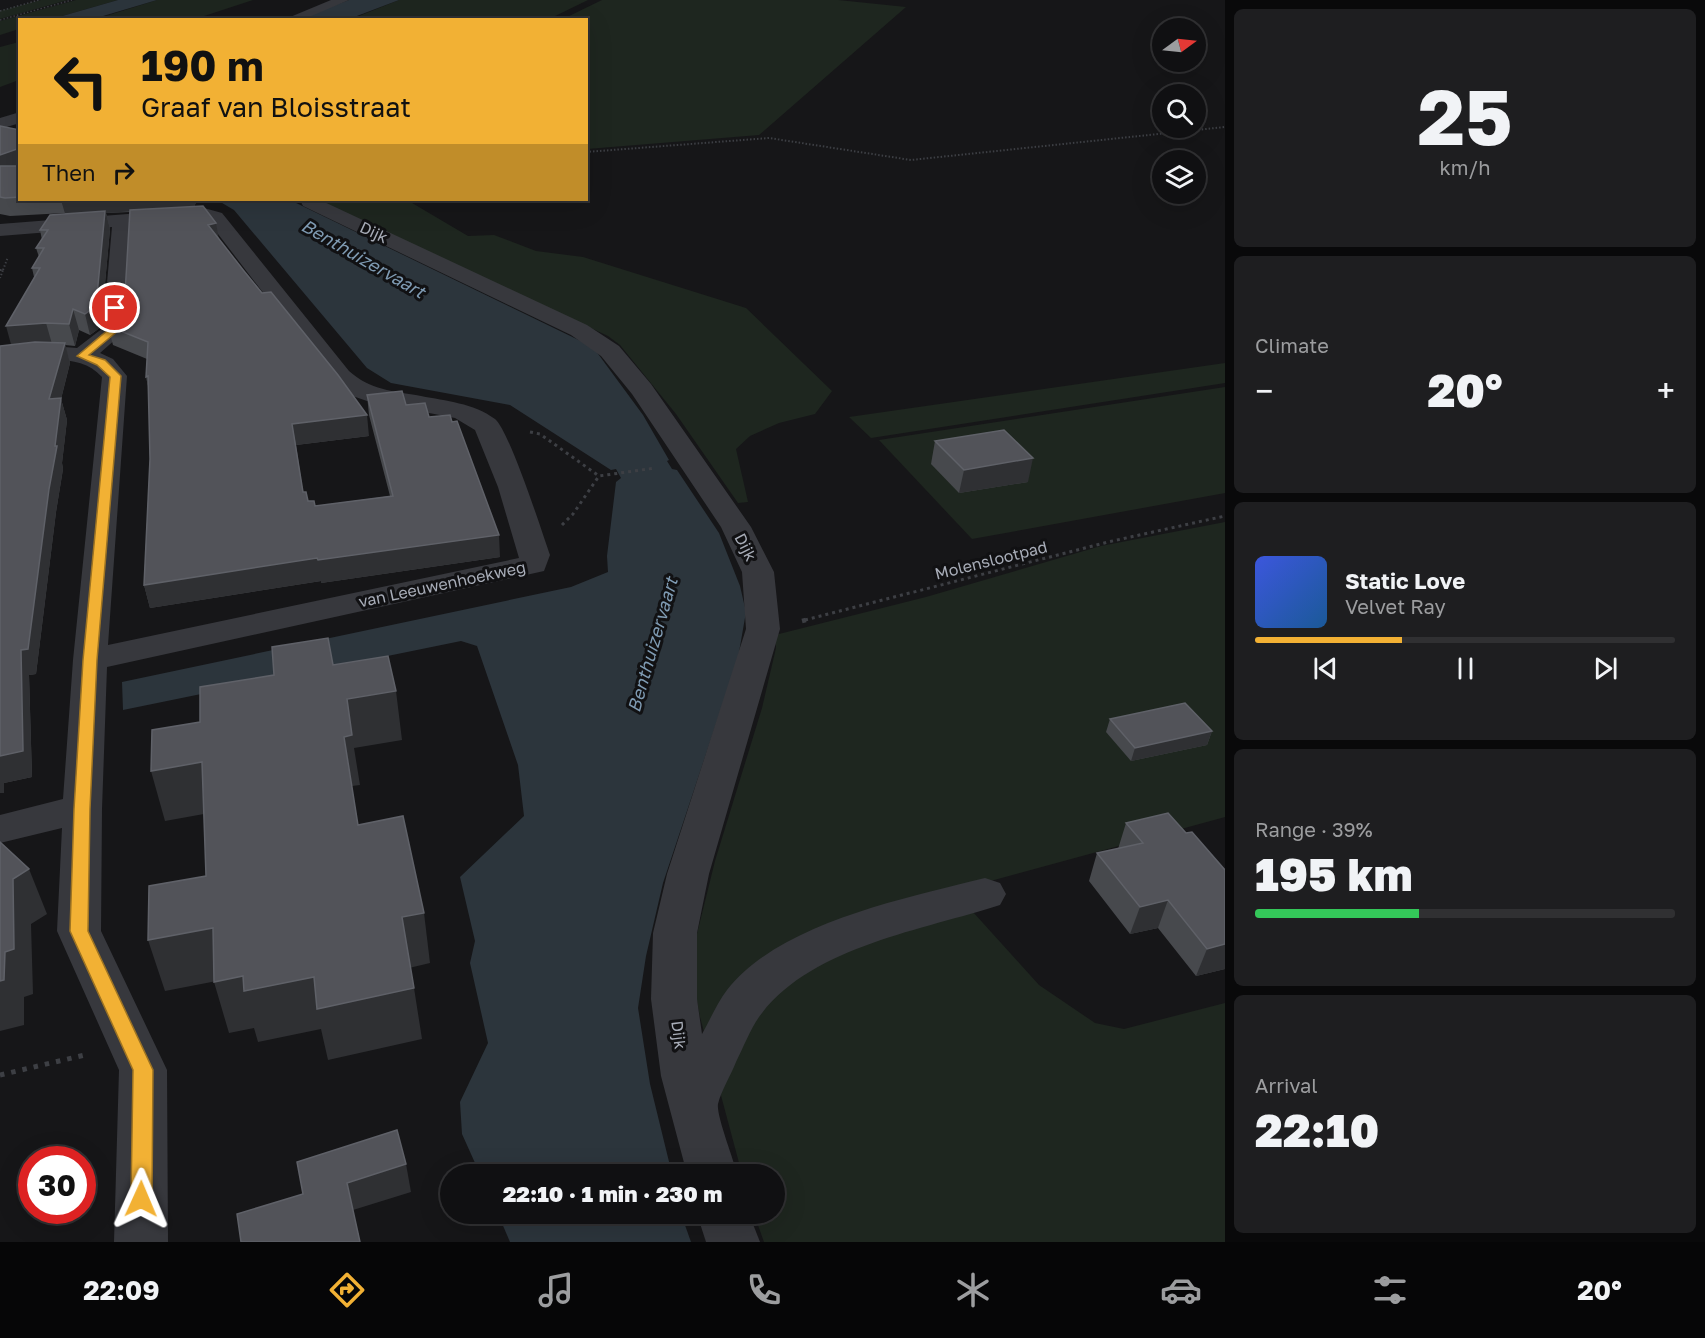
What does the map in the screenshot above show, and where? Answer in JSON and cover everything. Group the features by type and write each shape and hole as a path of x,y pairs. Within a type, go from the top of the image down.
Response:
{"street":[{"path":"294,18 343,0"},
{"path":"0,124 18,118"},
{"name":"Dijk","path":"310,201 579,330 610,351 642,389 736,527 758,572 763,629 688,874 675,933 674,999 685,1076 709,1164"},
{"path":"0,230 204,214 215,217 340,376 353,388 376,396 463,412 487,426 489,431"},
{"path":"82,356 114,330 122,220"},
{"path":"0,358 57,354 82,356 101,363 115,376 90,660 82,809 79,931 143,1070 141,1242"},
{"name":"van Leeuwenhoekweg","path":"90,660 533,564 535,555 489,431"},
{"path":"0,829 82,809"},
{"path":"693,1106 723,1041 745,1001 780,971 821,945 871,925 985,894"},
{"path":"727,1224 733,1242"}],"path":[{"path":"0,11 39,0"},
{"path":"0,20 72,0"},
{"path":"588,152 769,138 910,160 1225,127"},
{"path":"0,270 3,270 0,278"},
{"path":"489,431 522,430 540,434 599,476 661,467"},
{"path":"529,537 548,534 577,513 590,487 599,476"},
{"name":"Molenslootpad","path":"763,629 804,621 1108,542 1225,516"},
{"path":"0,1076 131,1044"}],"shaded area":[{"path":"41,0 68,0 0,19 0,11"},
{"path":"76,0 118,0 55,18 18,18 18,29 0,35 0,21"},
{"path":"157,0 253,0 198,18 99,18"},
{"path":"399,0 588,0 551,18 354,18"},
{"path":"602,0 838,0 906,7 759,135 588,149 588,18 565,18"},
{"path":"18,42 18,80 0,87 0,47"},
{"path":"324,201 409,201 468,236 494,235 536,251 583,257 746,308 832,391 815,414 779,423 750,436 736,449 748,502 738,503 676,414 620,345 608,336 325,204"},
{"path":"1225,363 1225,383 871,438 849,417"},
{"path":"1225,387 1225,493 972,539 879,440"},
{"path":"1225,522 1225,817 954,891 1039,985 1095,1023 1124,1029 1225,1003 1225,1242 764,1242 758,1224 785,1224 785,1164 739,1164 700,1017 690,962 715,861 762,708 776,648 775,635 926,597 1101,546"}],"water":[{"path":"118,0 157,0 96,18 55,18"},
{"path":"349,0 399,0 352,18 301,18"},
{"name":"Benthuizervaart","path":"219,201 292,201 593,347 643,415 672,469 677,470 719,533 740,586 746,612 738,658 663,883 646,956 638,1008 650,1084 670,1164 476,1164 462,1134 460,1102 488,1043 470,963 475,941 460,877 524,816 518,765 477,646 461,641 123,710 122,682 571,587 608,572 607,556 616,482 621,478 616,469 611,470 510,405 391,383 367,368 234,210"},
{"path":"502,1224 685,1224 691,1242 510,1242"}],"building":[{"path":"0,126 18,130 18,149 0,155"},
{"path":"0,166 18,166 18,197 0,197"},
{"path":"203,206 216,223 208,225 244,271 262,293 271,292 367,415 292,424 303,492 306,492 308,501 314,501 315,506 393,496 367,395 402,391 406,405 425,403 429,417 450,415 452,422 457,421 499,535 318,560 317,558 144,585 150,459 148,376 146,377 148,342 108,326 124,311 130,210"},
{"path":"105,211 96,306 85,314 73,309 69,324 6,326 40,268 32,268 44,248 36,248 48,230 40,230 50,215"},
{"path":"35,342 65,343 49,399 61,398 55,446 57,446 49,489 28,649 21,650 23,751 0,756 0,346"},
{"path":"1004,430 1033,458 964,470 935,441"},
{"path":"328,638 333,665 388,656 396,691 347,699 352,735 344,737 358,825 403,816 424,913 402,917 414,988 317,1009 314,977 244,991 243,976 214,982 213,928 148,940 149,886 206,876 202,762 151,771 152,730 200,722 200,687 274,675 272,647"},
{"path":"1185,703 1212,731 1135,748 1110,719"},
{"path":"1168,813 1186,833 1192,832 1225,870 1225,944 1207,949 1168,900 1140,907 1097,853 1143,843 1126,823"},
{"path":"0,842 29,869 13,879 14,949 5,952 4,980 0,981"},
{"path":"397,1130 406,1164 347,1183 360,1242 241,1242 237,1214 303,1194 297,1162"}],"route":[{"path":"115,308 114,330 82,356 101,363 115,376 90,660 82,809 79,931 143,1070 141,1199"}]}
